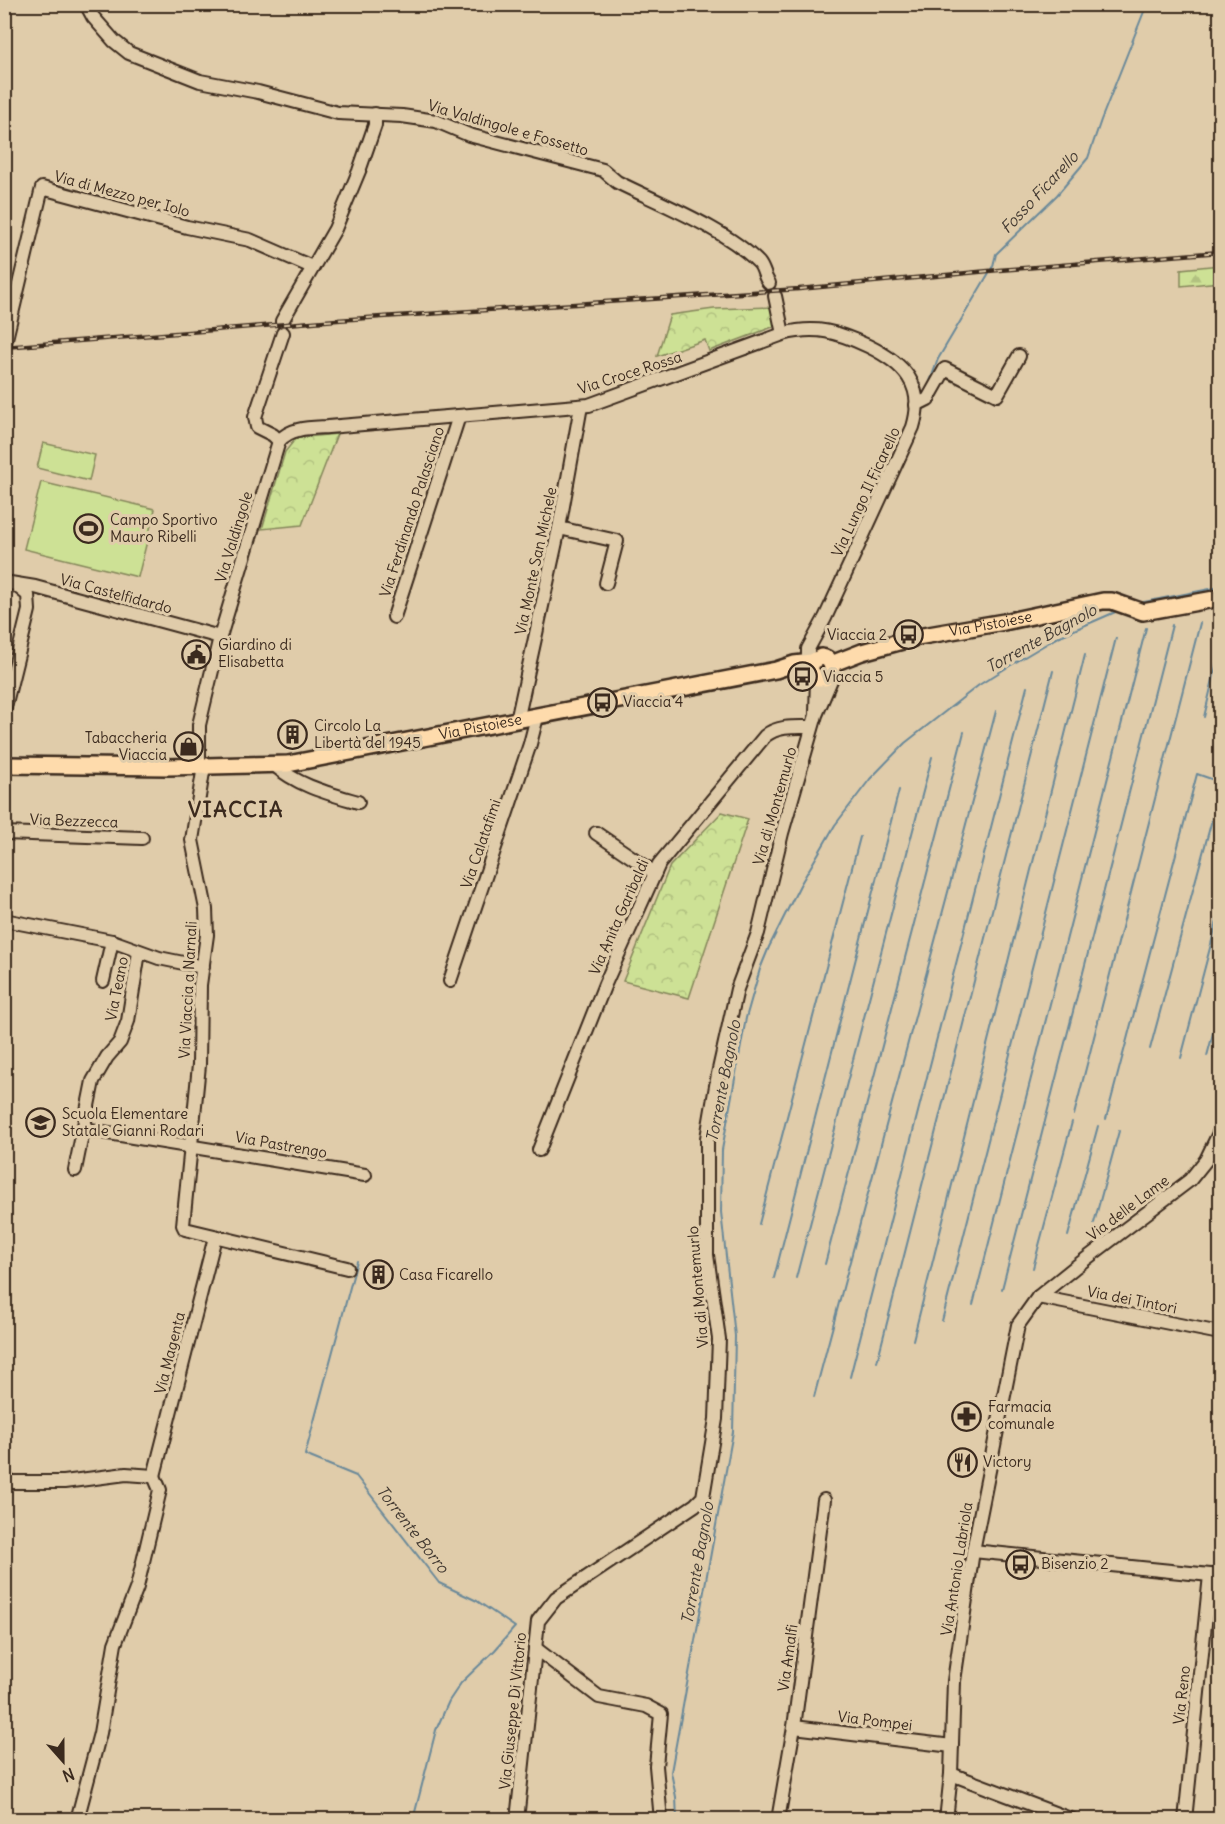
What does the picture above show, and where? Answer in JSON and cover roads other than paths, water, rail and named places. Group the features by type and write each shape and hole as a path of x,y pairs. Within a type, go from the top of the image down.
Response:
{"main road":[{"name":"Via Pistoiese","path":"4,765 168,767 288,764 776,670 794,664 820,668 862,652 917,637 1004,622 1103,601 1112,601 1132,610 1147,612 1221,598"}],"street":[{"name":"Via Valdingole e Fossetto","path":"86,4 93,17 114,41 129,53 200,81 258,92 338,113 402,116 436,121 469,135 603,170 617,182 719,233 738,245 760,265 769,284"},
{"path":"279,441 273,435 257,427 255,417 282,327 312,267 335,229 375,125 375,114"},
{"name":"Via di Mezzo per Iolo","path":"5,343 42,188 187,227 250,240 312,267"},
{"path":"775,296 783,334"},
{"name":"Via Croce Rossa","path":"279,441 286,434 299,430 582,406 620,395 783,334 801,330 827,331 843,335 895,361 905,370 912,383 916,405"},
{"path":"916,405 928,399 945,369 997,395 1019,356"},
{"name":"Via Lungo Il Ficarello","path":"820,668 807,653 913,427 916,405"},
{"name":"Via Monte San Michele","path":"517,721 559,528 582,406"},
{"name":"Via Ferdinando Palasciano","path":"394,617 459,416"},
{"name":"Via Valdingole","path":"202,766 199,725 220,637 279,441"},
{"path":"559,528 617,542 606,583"},
{"path":"8,583 28,595 29,610"},
{"name":"Via Castelfidardo","path":"8,583 34,587 220,637"},
{"path":"4,711 29,610 35,598 40,596 69,597"},
{"name":"Via di Montemurlo","path":"695,1505 703,1497 716,1419 719,1339 707,1255 707,1138 718,1074 737,989 758,933 779,844 814,721 820,668"},
{"name":"Via Calatafimi","path":"450,981 530,744 537,717"},
{"name":"Via Anita Garibaldi","path":"539,1150 605,984 663,857 765,736 770,732 814,721"},
{"path":"273,764 284,774 309,787 358,802"},
{"name":"Via Viaccia a Narnali","path":"202,766 192,840 207,922 200,985 201,1046 183,1225 185,1228 215,1237 347,1268"},
{"path":"596,832 654,873"},
{"name":"Via Bezzecca","path":"4,833 142,838"},
{"path":"4,920 112,941 159,958 203,966"},
{"path":"103,981 112,941"},
{"name":"Via Teano","path":"75,1170 93,1081 107,1056 120,1042 128,1021 139,951"},
{"path":"84,1129 191,1145"},
{"name":"Via delle Lame","path":"1038,1297 1190,1180 1206,1160 1221,1131"},
{"name":"Via Pastrengo","path":"191,1145 365,1175"},
{"name":"Via Magenta","path":"77,1820 100,1733 115,1644 137,1587 160,1490 154,1476 215,1237"},
{"name":"Via dei Tintori","path":"1038,1297 1221,1333"},
{"name":"Via Antonio Labriola","path":"946,1820 951,1774 954,1681 973,1551 1016,1332 1023,1317 1038,1297"},
{"path":"4,1482 64,1482 126,1474 154,1476"},
{"name":"Via Amalfi","path":"778,1820 794,1727 824,1500"},
{"name":"Via Giuseppe Di Vittorio","path":"517,1820 538,1621 556,1598 695,1505"},
{"path":"973,1551 1215,1575"},
{"name":"Via Reno","path":"1185,1820 1215,1575"},
{"path":"535,1648 599,1697 646,1706 661,1714 656,1766 661,1820"},
{"name":"Via Pompei","path":"794,1727 952,1746"},
{"path":"951,1774 1073,1820"}],"waterway":[{"name":"Fosso Ficarello","path":"928,387 938,359 993,266 996,254 1057,195 1088,158 1147,4"},
{"name":"Torrente Bagnolo","path":"1139,603 1220,587"},
{"name":"Torrente Bagnolo","path":"677,1820 676,1797 671,1772 733,1432 735,1336 721,1212 722,1150 746,1018 760,969 800,885 835,825 870,779 905,743 979,685 1011,665 1058,637 1120,610"},
{"path":"1074,1115 1200,623"},
{"path":"1002,1289 1172,625"},
{"path":"973,1305 1146,628"},
{"path":"942,1321 1116,638"},
{"path":"1204,717 1220,650"},
{"path":"913,1340 1085,655"},
{"path":"877,1362 1053,671"},
{"path":"850,1377 1027,687"},
{"path":"814,1397 996,711"},
{"path":"825,1264 964,732"},
{"path":"796,1278 932,757"},
{"path":"1106,1119 1197,774 1220,782"},
{"path":"774,1278 899,790"},
{"path":"1150,1049 1220,790"},
{"path":"759,1224 860,837"},
{"path":"1181,1058 1220,910"},
{"path":"1207,1056 1220,1007"},
{"path":"1033,1268 1072,1122"},
{"path":"1068,1236 1098,1126"},
{"path":"1094,1223 1119,1131"},
{"name":"Torrente Borro","path":"357,1261 305,1455 356,1476 439,1583 477,1601 515,1627 461,1683 449,1701 436,1730 413,1820"}],"railway":[{"path":"4,347 337,320 799,289 1220,252"}],"place":[{"name":"Campo Sportivo Mauro Ribelli","path":"89,529"},
{"name":"Viaccia 2","path":"908,635"},
{"name":"Giardino di Elisabetta","path":"197,654"},
{"name":"Viaccia 5","path":"802,677"},
{"name":"Viaccia 4","path":"602,702"},
{"name":"Circolo La Libertà del 1945","path":"293,735"},
{"name":"Tabaccheria Viaccia","path":"188,747"},
{"name":"Scuola Elementare Statale Gianni Rodari","path":"41,1123"},
{"name":"Casa Ficarello","path":"378,1275"},
{"name":"Farmacia comunale","path":"967,1416"},
{"name":"Victory","path":"962,1462"},
{"name":"Bisenzio 2","path":"1020,1564"}],"district":[{"name":"VIACCIA","path":"236,810"}]}
